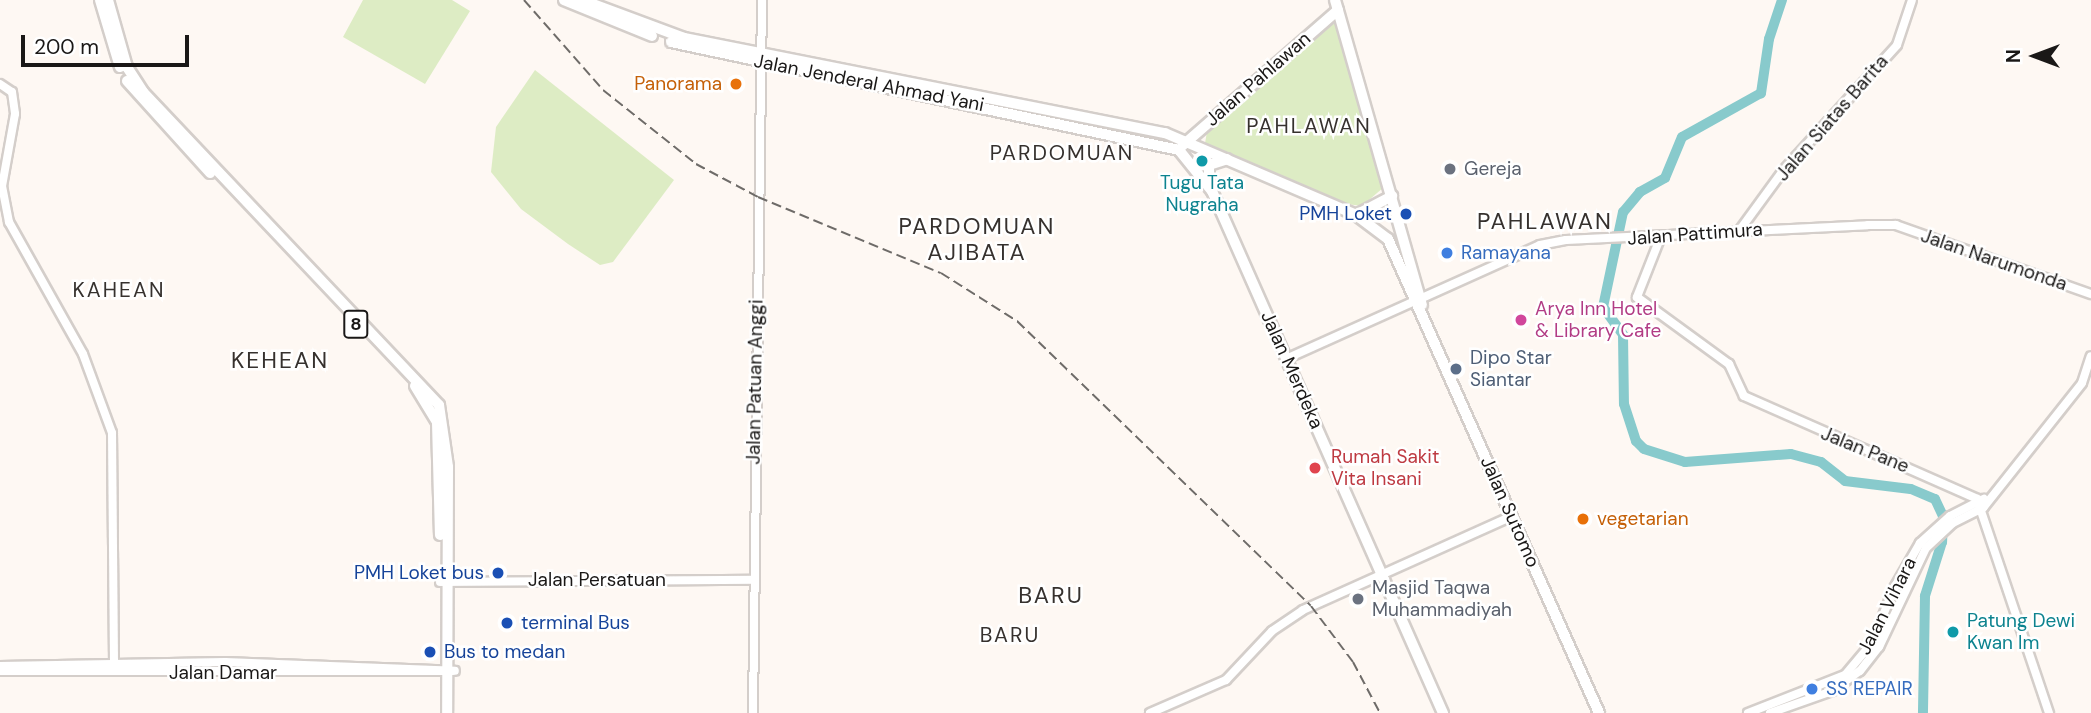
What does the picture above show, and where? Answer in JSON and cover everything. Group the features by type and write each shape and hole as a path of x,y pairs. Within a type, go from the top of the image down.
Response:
{"main road":[{"name":"8","path":"100,0 123,75 137,97 429,404 439,441 447,713"},
{"name":"8","path":"108,0 127,68 143,92 434,398 447,440 443,582"},
{"name":"Jalan Jenderal Ahmad Yani","path":"564,0 655,34 1012,105 1182,146"},
{"name":"Jalan Jenderal Ahmad Yani","path":"582,0 621,20"},
{"name":"Jalan Pahlawan","path":"1182,146 1337,5"},
{"name":"Jalan Sutomo","path":"1337,5 1392,196 1396,231 1422,311 1599,713"},
{"name":"Jalan Sutomo","path":"1182,146 1231,159 1356,215 1388,239 1418,299"},
{"name":"Jalan Merdeka","path":"1182,146 1212,191 1443,713"},
{"path":"1212,191 1209,165 1231,159"},
{"path":"1356,215 1392,196"},
{"name":"8","path":"440,713 444,670"}],"street":[{"name":"Jalan Patuan Anggi","path":"753,713 761,0"},
{"name":"Jalan Siatas Barita","path":"1740,232 1783,172 1897,45 1909,23 1912,0"},
{"path":"0,84 8,87 14,106 2,186 9,222 83,354 111,433 114,665"},
{"name":"Jalan Pattimura","path":"1287,358 1540,245 1625,238 1896,225"},
{"name":"Jalan Narumonda","path":"1896,225 2091,294"},
{"name":"Jalan Pane","path":"1661,236 1637,296 1728,364 1744,396 1981,504"},
{"path":"2049,713 1981,504 2082,383 2091,356"},
{"name":"Jalan Vihara","path":"1748,713 1787,703 1838,684 1876,645 1906,565 1935,533 1952,519 1981,504"},
{"path":"1150,713 1226,680 1290,617 1512,516"},
{"name":"Jalan Persatuan","path":"443,582 753,580"},
{"name":"Jalan Damar","path":"0,666 114,665 298,669"},
{"name":"Jalan Damar","path":"0,671 444,670"},
{"name":"Jalan Vihara","path":"1770,713 1787,703"}],"green space":[{"path":"363,0 452,0 470,11 425,84 343,37"},
{"path":"1333,20 1337,21 1384,187 1362,206 1339,203 1205,143 1207,132"},
{"path":"535,70 674,180 613,262 600,265 568,244 521,209 491,172 496,127"}],"waterway":[{"path":"1782,0 1769,39 1761,93 1682,137 1665,178 1640,192 1623,212 1603,307 1623,335 1624,404 1636,441 1644,449 1685,462 1791,454 1821,462 1845,481 1911,489 1935,499 1943,516 1942,542 1925,596 1923,713"}],"railway":[{"path":"524,0 603,90 696,164 758,197 941,273 1017,321 1311,606 1353,662 1380,713"}],"place":[{"name":"Panorama","path":"736,84"},
{"name":"Tugu Tata Nugraha","path":"1202,161"},
{"name":"Gereja","path":"1450,169"},
{"name":"PMH Loket","path":"1406,214"},
{"name":"Ramayana","path":"1447,253"},
{"name":"Arya Inn Hotel & Library Cafe","path":"1521,320"},
{"name":"Dipo Star Siantar","path":"1456,369"},
{"name":"Rumah Sakit Vita Insani","path":"1315,468"},
{"name":"vegetarian","path":"1583,519"},
{"name":"PMH Loket bus","path":"498,573"},
{"name":"Masjid Taqwa Muhammadiyah","path":"1358,599"},
{"name":"terminal Bus","path":"507,623"},
{"name":"Patung Dewi Kwan Im","path":"1953,632"},
{"name":"Bus to medan","path":"430,652"},
{"name":"SS REPAIR","path":"1812,689"}],"district":[{"name":"PAHLAWAN","path":"1309,126"},
{"name":"PARDOMUAN","path":"1062,153"},
{"name":"PAHLAWAN","path":"1545,221"},
{"name":"PARDOMUAN AJIBATA","path":"977,239"},
{"name":"KAHEAN","path":"119,290"},
{"name":"KEHEAN","path":"280,360"},
{"name":"BARU","path":"1051,595"},
{"name":"BARU","path":"1010,635"}]}
